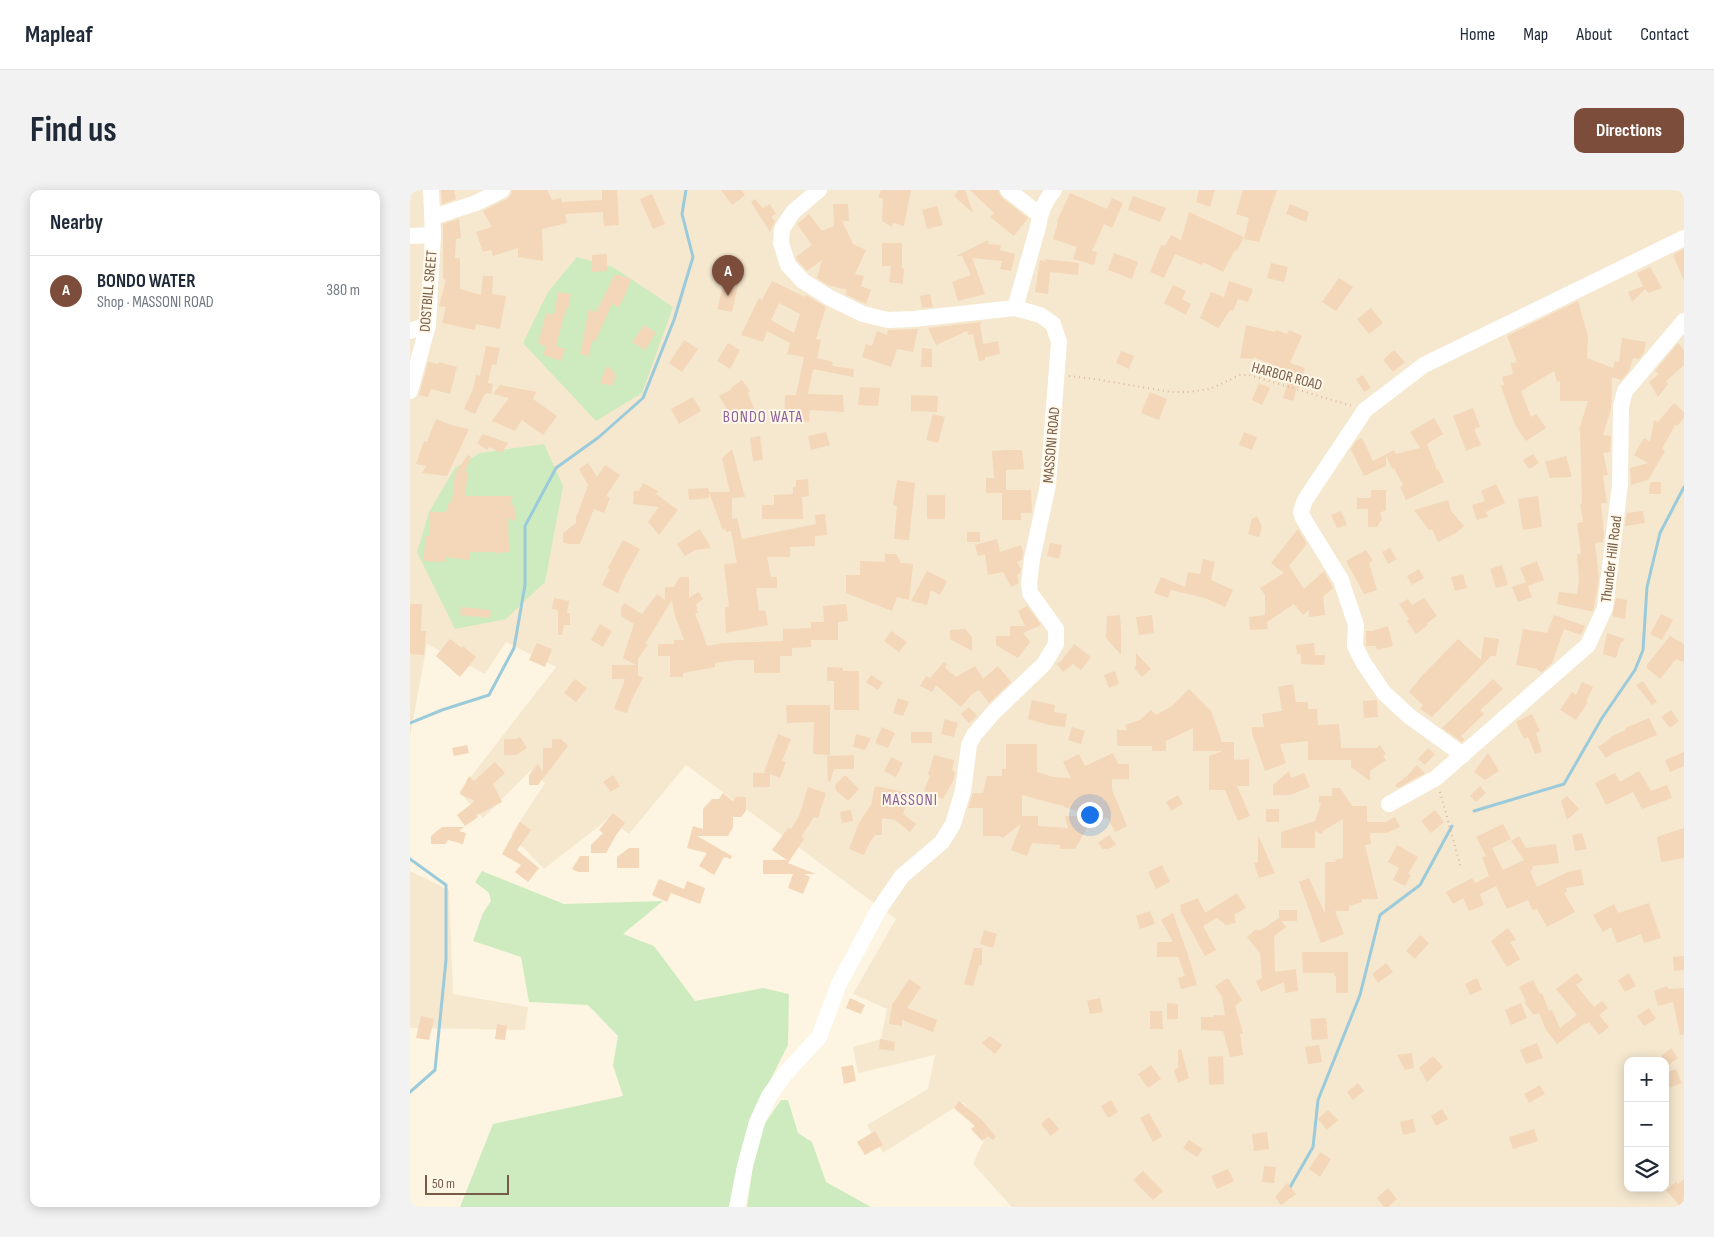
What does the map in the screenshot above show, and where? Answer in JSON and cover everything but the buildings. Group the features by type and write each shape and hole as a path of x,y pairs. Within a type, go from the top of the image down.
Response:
{"street":[{"name":"DOSTBILL SREET","path":"410,391 428,325 433,235 431,190"},
{"path":"433,217 476,203 502,190"},
{"name":"MASSONI ROAD","path":"737,1207 745,1166 757,1122 769,1096 785,1074 819,1037 838,984 878,911 902,876 942,842 953,824 962,791 969,745 974,735 994,712 1044,664 1056,644 1056,629 1030,593 1029,583 1032,559 1048,485 1059,342 1053,324 1040,315 1015,308 888,320 863,314 830,298 803,281 788,265 781,243 782,229 793,212 819,190"},
{"path":"1008,190 1040,215"},
{"path":"1015,308 1040,215 1046,199 1054,190"},
{"path":"410,236 433,235"},
{"path":"1463,755 1409,716 1384,693 1363,662 1355,646 1356,625 1341,580 1310,531 1301,512 1305,500 1365,410 1424,365 1684,238"},
{"name":"Thunder Hill Road","path":"1389,804 1436,778 1588,644 1605,608 1620,485 1621,406 1624,391 1684,320"},
{"path":"410,331 428,325"}],"path":[{"name":"HARBOR ROAD","path":"1056,375 1094,379 1171,392 1210,389 1240,375 1249,375 1365,410"},
{"path":"1436,778 1461,868"}],"shaded area":[{"path":"410,190 1684,190 1684,1207 1012,1207 973,1164 988,1131 963,1102 883,1153 867,1125 928,1089 935,1055 858,1073 853,1047 881,1039 887,1009 853,994 896,919 686,765 629,834 608,819 544,869 511,835 545,783 531,770 483,818 459,792 556,667 506,642 485,674 427,644 410,737"},
{"path":"410,871 449,890 453,994 528,1007 525,1030 410,1028"}],"green space":[{"path":"577,257 613,267 673,307 642,393 596,421 523,343 548,292"},
{"path":"544,444 563,486 545,582 506,619 455,629 417,552 429,512 455,468 480,453"},
{"path":"482,871 564,904 663,901 623,934 654,946 695,1001 763,988 789,994 788,1045 751,1118 738,1207 460,1207 493,1124 623,1096 613,1065 618,1036 588,1005 529,1002 521,957 473,941 483,913 491,901 489,893 475,882"},
{"path":"781,1100 788,1100 798,1133 812,1142 826,1182 871,1207 747,1207 753,1165 761,1129"}],"waterway":[{"path":"410,723 442,710 489,695 514,648 525,585 525,526 556,468 599,437 643,398 674,320 693,257 682,214 686,190"},
{"path":"1474,811 1564,784 1602,718 1635,670 1643,650 1647,587 1660,533 1684,487"},
{"path":"1289,1189 1313,1147 1318,1100 1360,995 1380,915 1420,885 1452,826"},
{"path":"410,859 446,885 446,960 435,1070 410,1092"}],"place":[{"name":"BONDO WATER","path":"728,296"}],"district":[{"name":"BONDO WATA","path":"763,416"},
{"name":"MASSONI","path":"910,799"}]}
